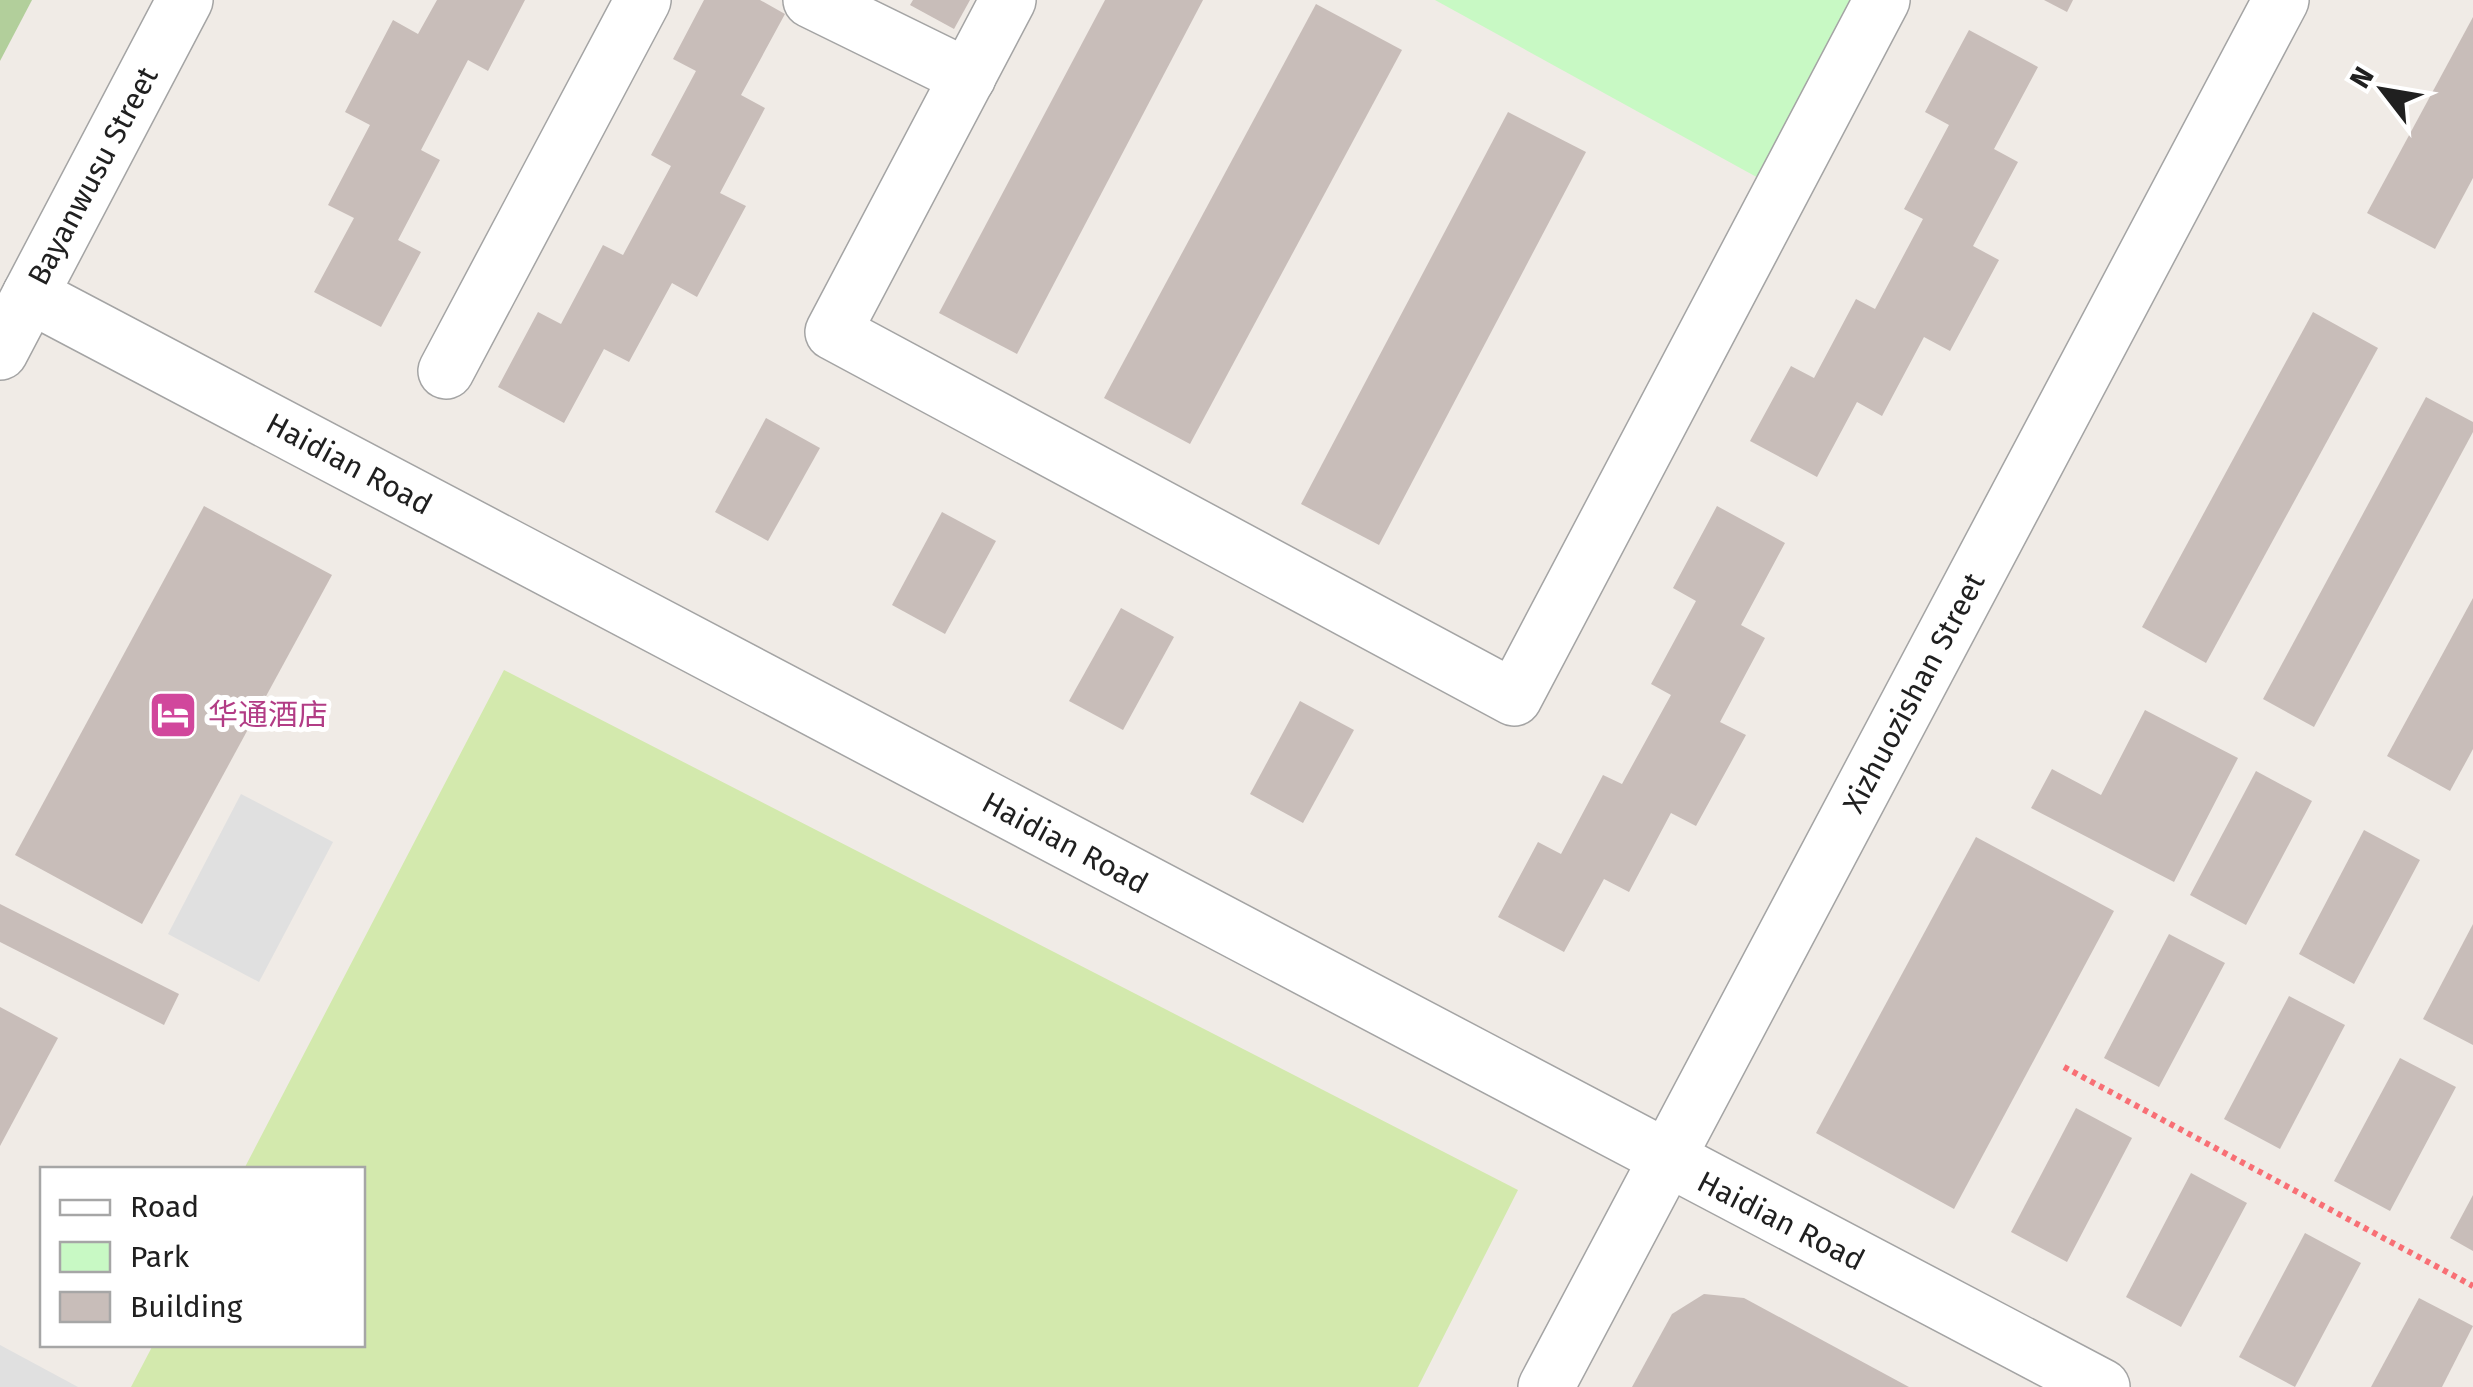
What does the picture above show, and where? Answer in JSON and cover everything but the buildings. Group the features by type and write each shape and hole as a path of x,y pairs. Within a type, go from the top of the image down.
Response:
{"street":[{"name":"Bayanwusu Street","path":"0,352 15,294 154,0"},
{"name":"Bayanwusu Street","path":"15,294 185,0"},
{"path":"446,370 643,0"},
{"path":"811,0 968,76"},
{"path":"1008,0 833,332 1514,698 1882,0"},
{"name":"Xizhuozishan Street","path":"1546,1387 2281,0"},
{"name":"Haidian Road","path":"15,294 2102,1387"}],"path":[{"path":"2064,1068 2473,1286"}],"green space":[{"path":"0,0 32,0 0,61"},
{"path":"1435,0 1856,0 1762,180"},
{"path":"504,670 1518,1190 1418,1387 131,1387 152,1347 365,1347 365,1167 245,1167"}],"shaded area":[{"path":"241,794 333,842 259,982 168,934"},
{"path":"0,1345 78,1387 0,1387"}],"place":[{"name":"华通酒店","path":"173,715"}]}
